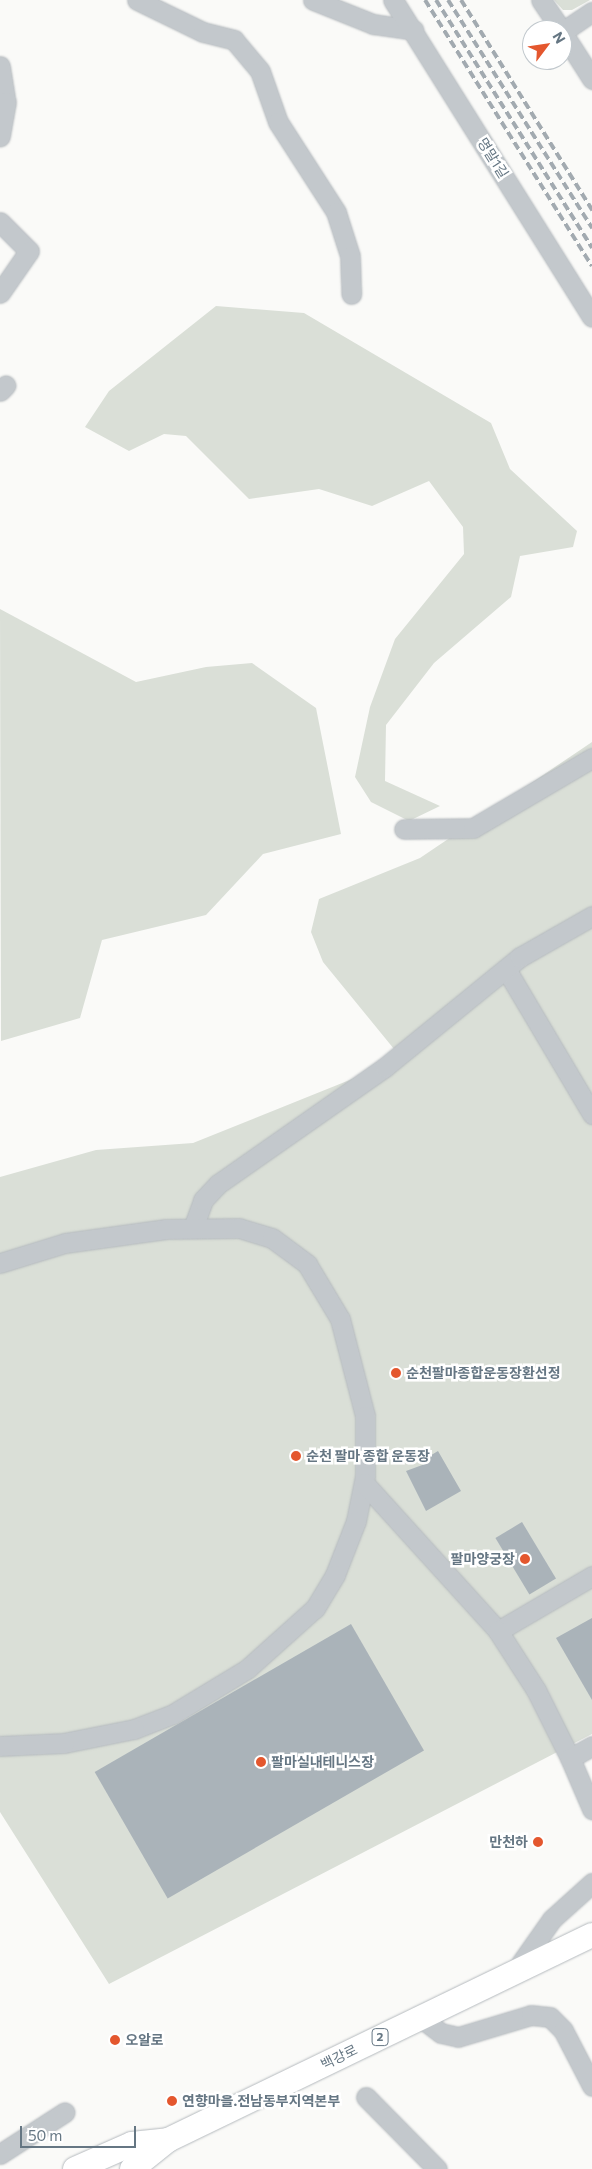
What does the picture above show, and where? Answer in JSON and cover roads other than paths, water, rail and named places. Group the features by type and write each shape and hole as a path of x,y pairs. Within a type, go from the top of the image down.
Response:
{"main road":[{"name":"백강로","path":"132,2169 168,2140 592,1935"},
{"name":"백강로","path":"75,2169 132,2144 168,2140"}],"street":[{"path":"137,0 203,32 234,40 260,70 278,122 336,212 350,256 351,294"},
{"path":"313,0 373,24 414,30"},
{"name":"명말1길","path":"393,0 414,30 592,316"},
{"path":"541,0 555,20"},
{"path":"572,25 592,12"},
{"path":"572,47 592,79"},
{"path":"0,66 6,102 0,136"},
{"path":"0,222 28,251 0,293"},
{"path":"404,829 473,828 592,758"},
{"path":"192,1228 203,1200 218,1184 385,1067 506,969 592,916"},
{"path":"506,969 592,1114"},
{"path":"0,1263 65,1243 192,1228 255,1231 307,1264 330,1300 350,1346 365,1416 364,1483 356,1521 335,1575 315,1608 247,1669 214,1692 134,1729 64,1743 0,1746"},
{"path":"364,1483 498,1631 536,1690 570,1758 592,1809"},
{"path":"498,1631 592,1576"},
{"path":"570,1758 592,1746"},
{"path":"514,1973 552,1919 592,1884"},
{"path":"421,2018 441,2033 458,2037 532,2015 550,2017 563,2030 592,2086"},
{"path":"366,2097 437,2169"},
{"path":"0,2154 65,2112"}],"railway":[{"path":"425,0 592,266"},
{"path":"436,0 592,248"},
{"path":"448,0 592,228"},
{"path":"461,0 592,210"}],"place":[{"name":"순천팔마종합운동장환선정","path":"396,1373"},
{"name":"순천 팔마 종합 운동장","path":"296,1456"},
{"name":"팔마양궁장","path":"525,1559"},
{"name":"팔마실내테니스장","path":"261,1762"},
{"name":"만천하","path":"538,1842"},
{"name":"오알로","path":"115,2040"},
{"name":"연향마을.전남동부지역본부","path":"172,2101"}]}
